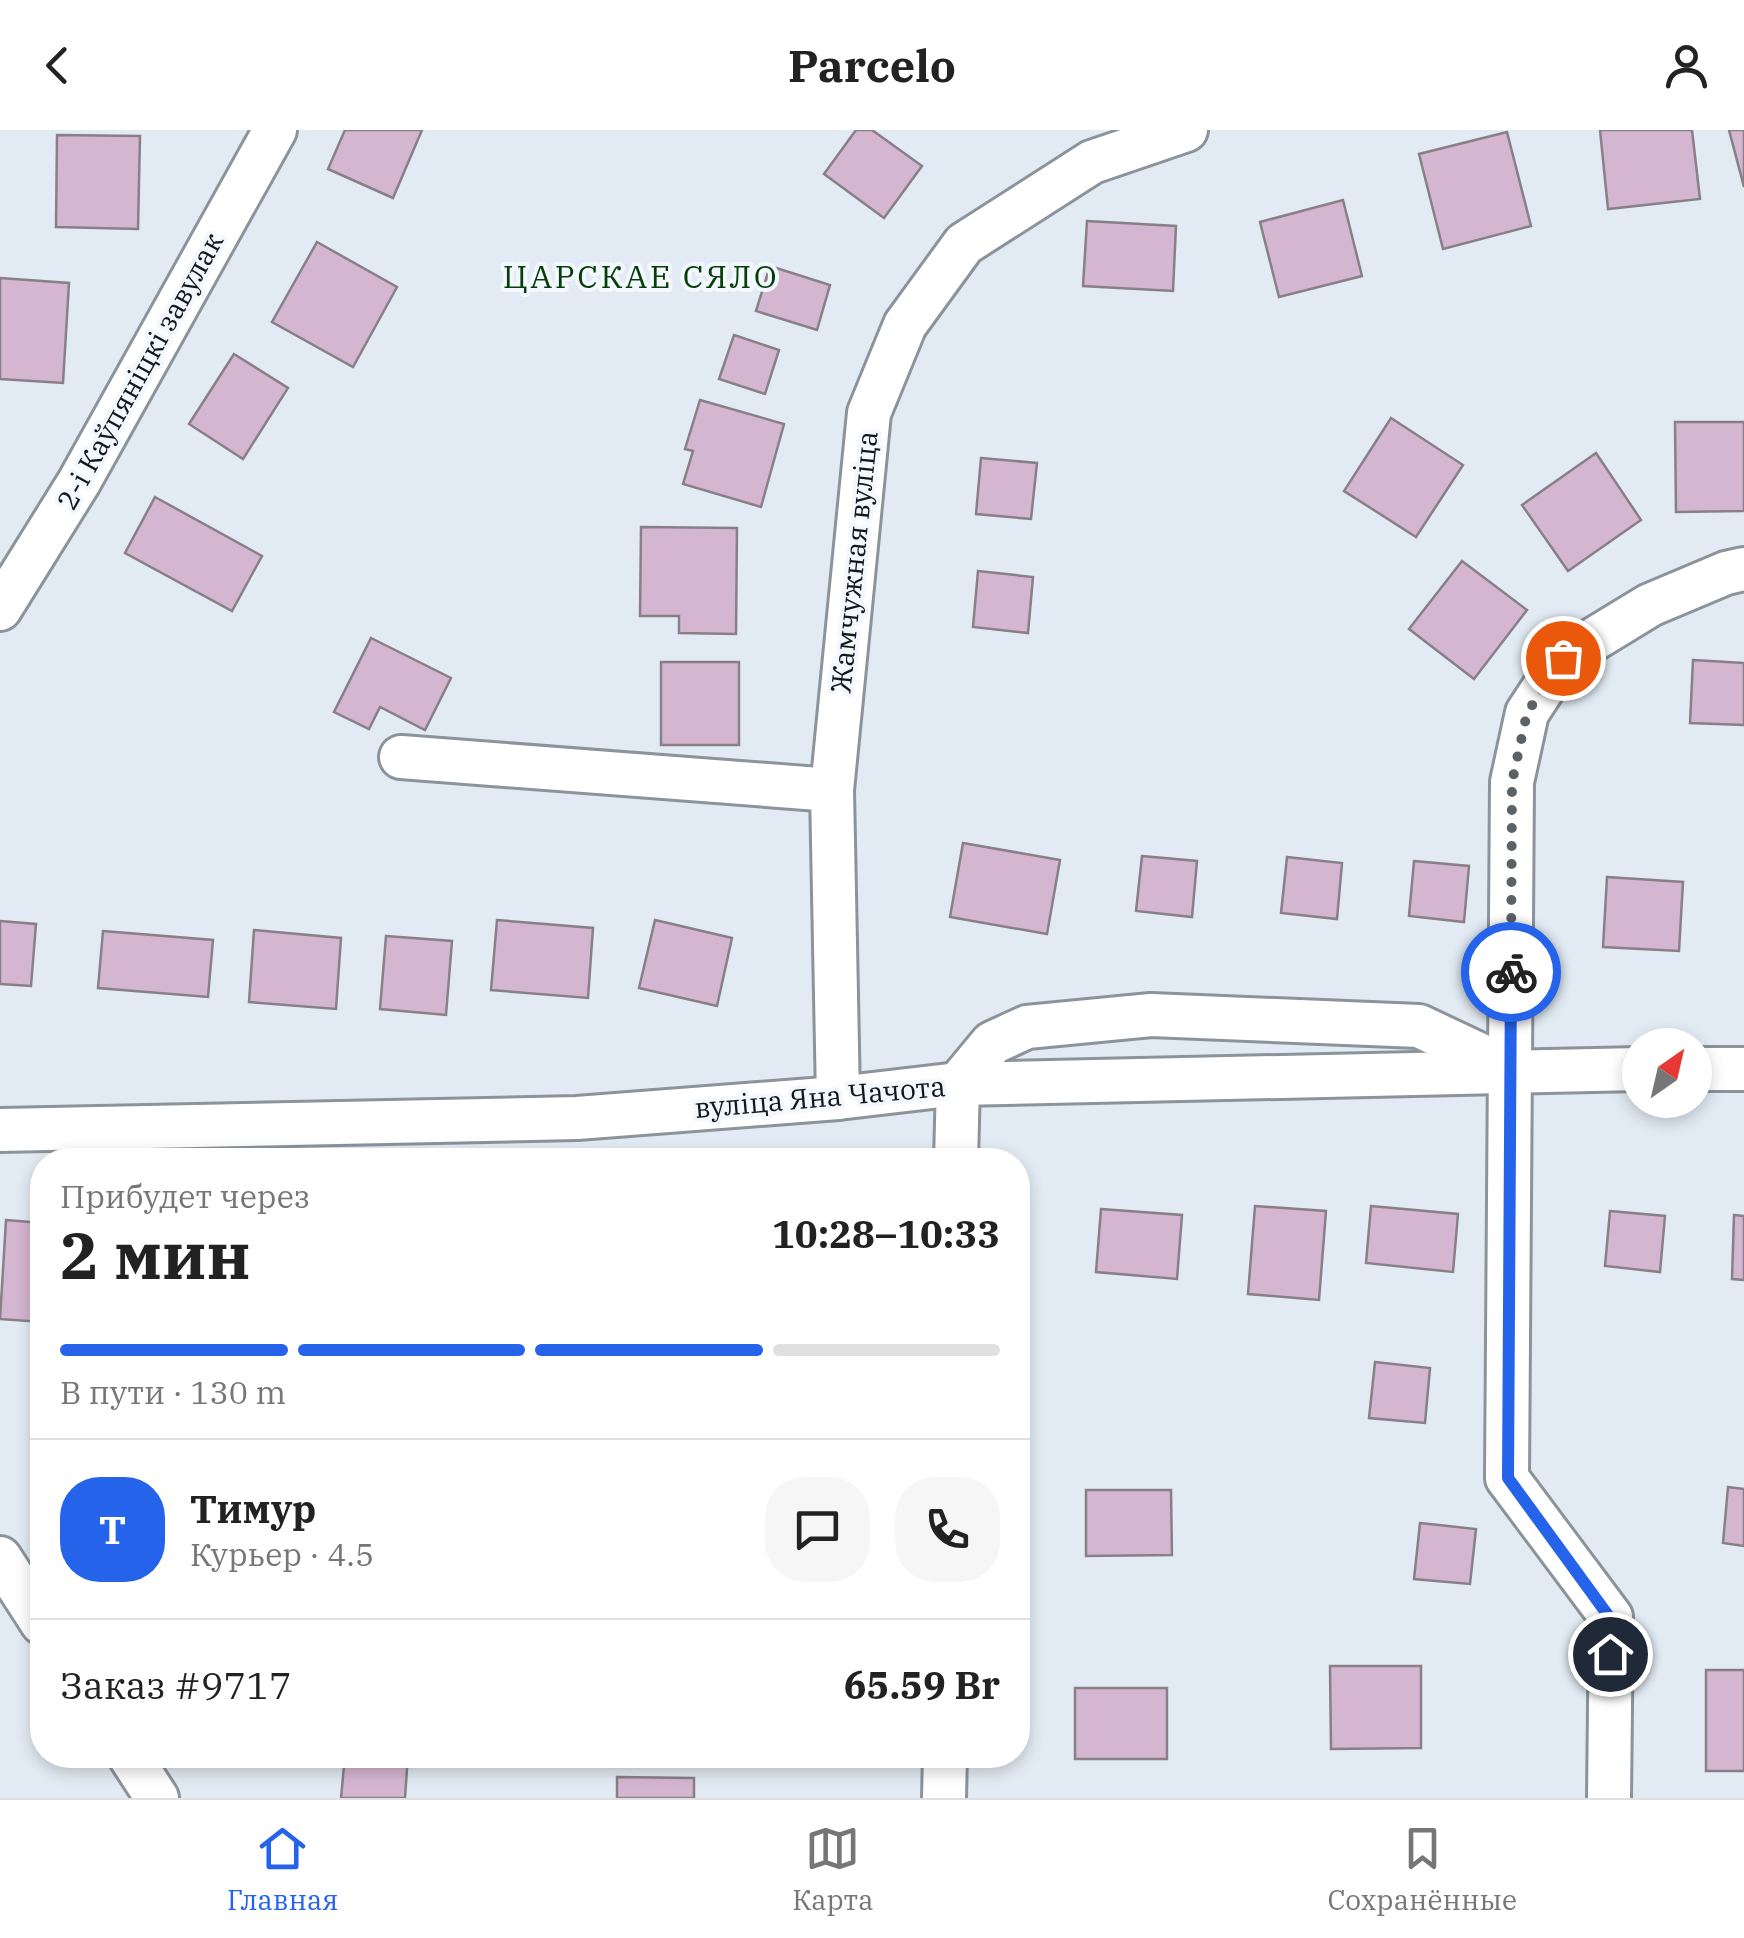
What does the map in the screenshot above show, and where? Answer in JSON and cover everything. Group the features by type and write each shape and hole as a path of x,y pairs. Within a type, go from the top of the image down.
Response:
{"street":[{"name":"2-і Каўпяніцкі завулак","path":"0,609 79,482 274,130"},
{"name":"Жамчужная вуліца","path":"838,1098 832,790 869,412 905,325 964,244 1092,162 1186,130"},
{"path":"1608,1798 1610,1618 1508,1478 1512,782 1527,713 1563,658 1650,605 1744,569"},
{"path":"401,757 832,790"},
{"path":"956,1148 958,1084 992,1043 1027,1027 1151,1014 1419,1026 1511,1070"},
{"path":"1712,1069 1744,1069"},
{"name":"вуліца Яна Чачота","path":"0,1130 577,1118 838,1098 958,1084 1622,1070"},
{"path":"0,1558 30,1604"},
{"path":"137,1768 157,1798"},
{"path":"944,1798 945,1768"}],"building":[{"path":"345,130 422,130 393,198 328,169"},
{"path":"856,130 872,130 922,166 884,218 824,174"},
{"path":"1600,130 1692,130 1700,199 1608,209"},
{"path":"1729,130 1744,130 1744,187"},
{"path":"1507,132 1531,226 1443,249 1419,154"},
{"path":"57,135 140,136 138,229 56,227"},
{"path":"1343,200 1362,276 1279,297 1260,222"},
{"path":"1087,221 1176,226 1173,291 1083,286"},
{"path":"317,242 397,287 353,367 272,322"},
{"path":"770,266 830,285 817,330 756,311"},
{"path":"0,278 69,283 63,383 0,379"},
{"path":"734,335 779,350 765,394 719,379"},
{"path":"234,354 288,388 243,459 189,424"},
{"path":"700,400 784,424 761,507 683,484 693,451 685,449"},
{"path":"1391,418 1463,465 1416,537 1344,491"},
{"path":"1675,422 1744,422 1744,511 1676,512"},
{"path":"1596,453 1641,520 1568,571 1522,505"},
{"path":"981,458 1037,463 1031,519 976,514"},
{"path":"155,497 262,556 232,611 125,553"},
{"path":"641,527 737,528 736,634 679,633 679,616 640,616"},
{"path":"1462,561 1527,610 1474,679 1409,629"},
{"path":"978,571 1033,577 1028,633 973,627"},
{"path":"371,638 451,678 425,730 380,707 369,729 334,712"},
{"path":"1693,660 1744,663 1744,725 1690,723"},
{"path":"661,662 739,662 739,745 661,745"},
{"path":"963,843 1060,860 1047,934 950,917"},
{"path":"1142,856 1197,861 1192,917 1136,911"},
{"path":"1287,857 1342,863 1337,919 1281,913"},
{"path":"1414,861 1469,866 1464,922 1409,916"},
{"path":"1607,877 1683,882 1679,951 1603,947"},
{"path":"497,920 593,928 588,998 491,990"},
{"path":"655,920 732,938 717,1006 639,988"},
{"path":"0,921 36,924 31,986 0,984"},
{"path":"254,930 341,938 336,1009 249,1002"},
{"path":"103,931 213,940 208,997 98,988"},
{"path":"386,936 452,941 446,1015 380,1009"},
{"path":"1255,1206 1326,1211 1319,1300 1248,1294"},
{"path":"1371,1206 1458,1214 1453,1272 1366,1263"},
{"path":"1101,1209 1182,1215 1177,1279 1096,1272"},
{"path":"1610,1211 1665,1216 1660,1272 1605,1266"},
{"path":"1734,1215 1744,1216 1744,1280 1732,1279"},
{"path":"6,1220 30,1222 30,1321 0,1319"},
{"path":"1375,1362 1430,1368 1425,1423 1369,1418"},
{"path":"1728,1487 1744,1489 1744,1546 1723,1543"},
{"path":"1086,1490 1171,1490 1172,1555 1086,1556"},
{"path":"1420,1523 1476,1529 1470,1584 1414,1579"},
{"path":"1330,1666 1421,1666 1421,1748 1331,1749"},
{"path":"1706,1670 1744,1670 1744,1771 1706,1771"},
{"path":"1075,1688 1167,1688 1167,1759 1075,1759"},
{"path":"344,1768 407,1768 405,1798 341,1798"},
{"path":"617,1777 694,1778 694,1798 617,1798"}],"way so far":[{"path":"1511,972 1512,782 1527,713 1563,658"}],"district":[{"name":"ЦАРСКАЕ СЯЛО","path":"641,277"}],"route":[{"path":"1511,972 1508,1478 1610,1618 1610,1654"}]}
